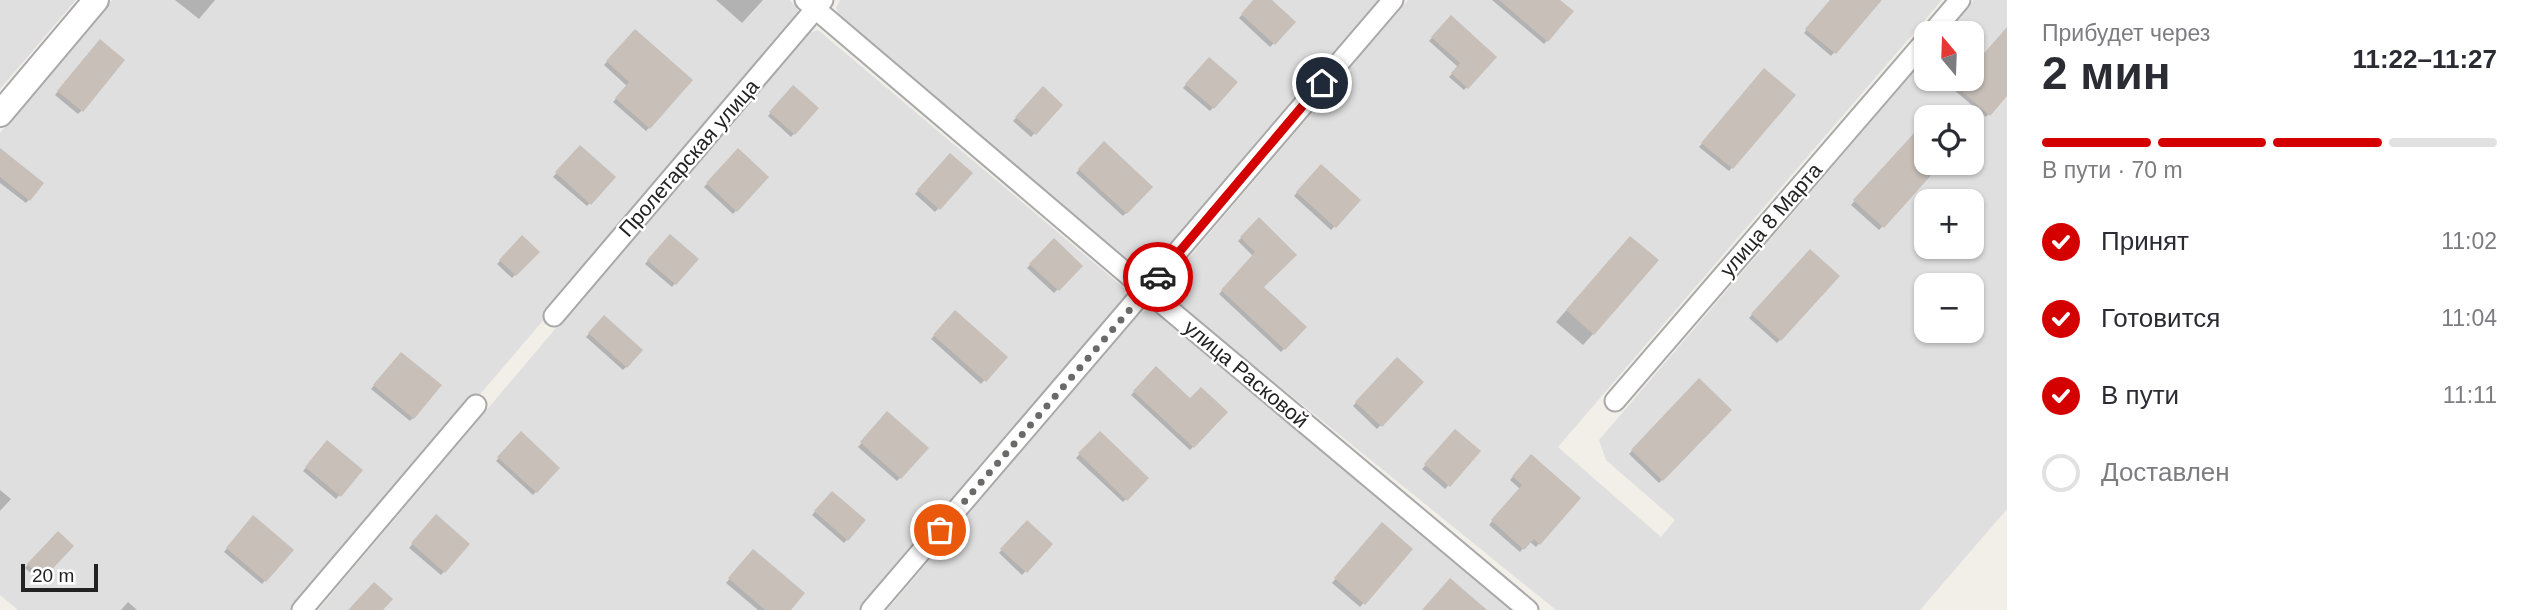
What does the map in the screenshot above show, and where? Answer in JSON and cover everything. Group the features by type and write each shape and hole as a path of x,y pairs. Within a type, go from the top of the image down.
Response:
{"street":[{"path":"0,114 96,0"},
{"path":"871,610 1393,0"},
{"path":"1942,21 1960,0"},
{"name":"улица Расковой","path":"815,3 1146,290 1528,610"},
{"name":"Пролетарская улица","path":"554,316 815,3"},
{"name":"улица 8 Марта","path":"1615,401 1914,54"},
{"path":"302,610 476,405"}],"shaded area":[{"path":"0,0 76,0 0,89"},
{"path":"112,0 790,0 800,13 800,21 295,610 18,610 0,595 0,133"},
{"path":"840,0 1384,0 1153,269 1146,272 1138,270 840,19 836,8"},
{"path":"1408,0 1942,0 1924,21 1914,21 1914,33 1558,447 1661,537 1675,520 1606,460 1599,440 1914,71 1914,91 1984,91 1984,21 1956,21 1974,0 2007,0 2007,509 1920,610 1556,610 1178,304 1172,295 1174,275"},
{"path":"818,30 1130,293 860,610 318,610 803,35"},
{"path":"1148,309 1157,311 1515,610 887,610 1137,316"}],"building":[{"path":"1253,0 1272,0 1296,22 1275,45 1241,14"},
{"path":"1499,0 1560,0 1574,11 1548,42"},
{"path":"1830,0 1882,0 1836,54 1805,29"},
{"path":"1451,15 1497,57 1468,89 1451,73 1460,63 1431,37"},
{"path":"2007,27 2007,96 1990,116 1984,111 1984,105 1978,105 1962,91 1984,91 1984,53"},
{"path":"635,29 693,80 650,129 615,98 629,82 606,61"},
{"path":"100,39 125,60 83,112 57,91"},
{"path":"1209,57 1238,82 1214,109 1185,84"},
{"path":"1764,68 1796,95 1733,169 1701,143"},
{"path":"793,85 819,108 795,135 769,112"},
{"path":"1043,86 1063,105 1036,135 1015,117"},
{"path":"1914,133 1914,175 1931,175 1919,189 1914,189 1914,194 1884,228 1853,200"},
{"path":"1104,141 1153,187 1127,214 1078,169"},
{"path":"580,145 616,177 591,205 555,172"},
{"path":"0,148 44,183 30,201 0,177"},
{"path":"738,148 769,177 737,212 706,183"},
{"path":"950,153 973,173 940,210 917,190"},
{"path":"1321,164 1361,200 1336,228 1296,192"},
{"path":"1259,217 1297,255 1264,287 1307,327 1285,350 1221,290 1255,252 1240,237"},
{"path":"670,234 699,259 676,285 647,260"},
{"path":"522,235 540,252 516,276 499,260"},
{"path":"1630,236 1659,260 1594,335 1566,310"},
{"path":"1054,238 1083,266 1059,291 1029,264"},
{"path":"1810,249 1840,276 1781,341 1751,314"},
{"path":"955,310 1008,357 986,382 933,335"},
{"path":"604,315 643,350 627,368 588,333"},
{"path":"401,352 442,385 414,419 373,385"},
{"path":"1397,357 1424,382 1382,427 1355,402"},
{"path":"1156,366 1190,398 1201,387 1228,412 1194,448 1133,391"},
{"path":"1699,378 1732,410 1663,481 1631,450"},
{"path":"887,411 929,448 901,479 860,442"},
{"path":"1455,429 1481,451 1450,487 1424,464"},
{"path":"521,431 560,468 537,493 497,457"},
{"path":"1100,431 1149,478 1127,501 1078,453"},
{"path":"327,440 363,470 341,497 305,467"},
{"path":"1531,454 1581,498 1540,545 1534,539 1524,550 1491,520 1522,485 1512,476"},
{"path":"832,491 866,520 848,541 814,511"},
{"path":"436,514 470,544 445,573 411,543"},
{"path":"253,515 294,550 266,582 226,548"},
{"path":"1027,520 1053,544 1027,573 1000,549"},
{"path":"1382,522 1413,549 1365,605 1334,578"},
{"path":"58,531 74,546 43,579 27,564"},
{"path":"753,549 805,593 791,610 765,610 728,578"},
{"path":"1450,578 1487,610 1422,610"},
{"path":"374,582 393,599 383,610 348,610"}],"way so far":[{"path":"940,530 1158,277"}],"route":[{"path":"1158,277 1322,83"}]}
